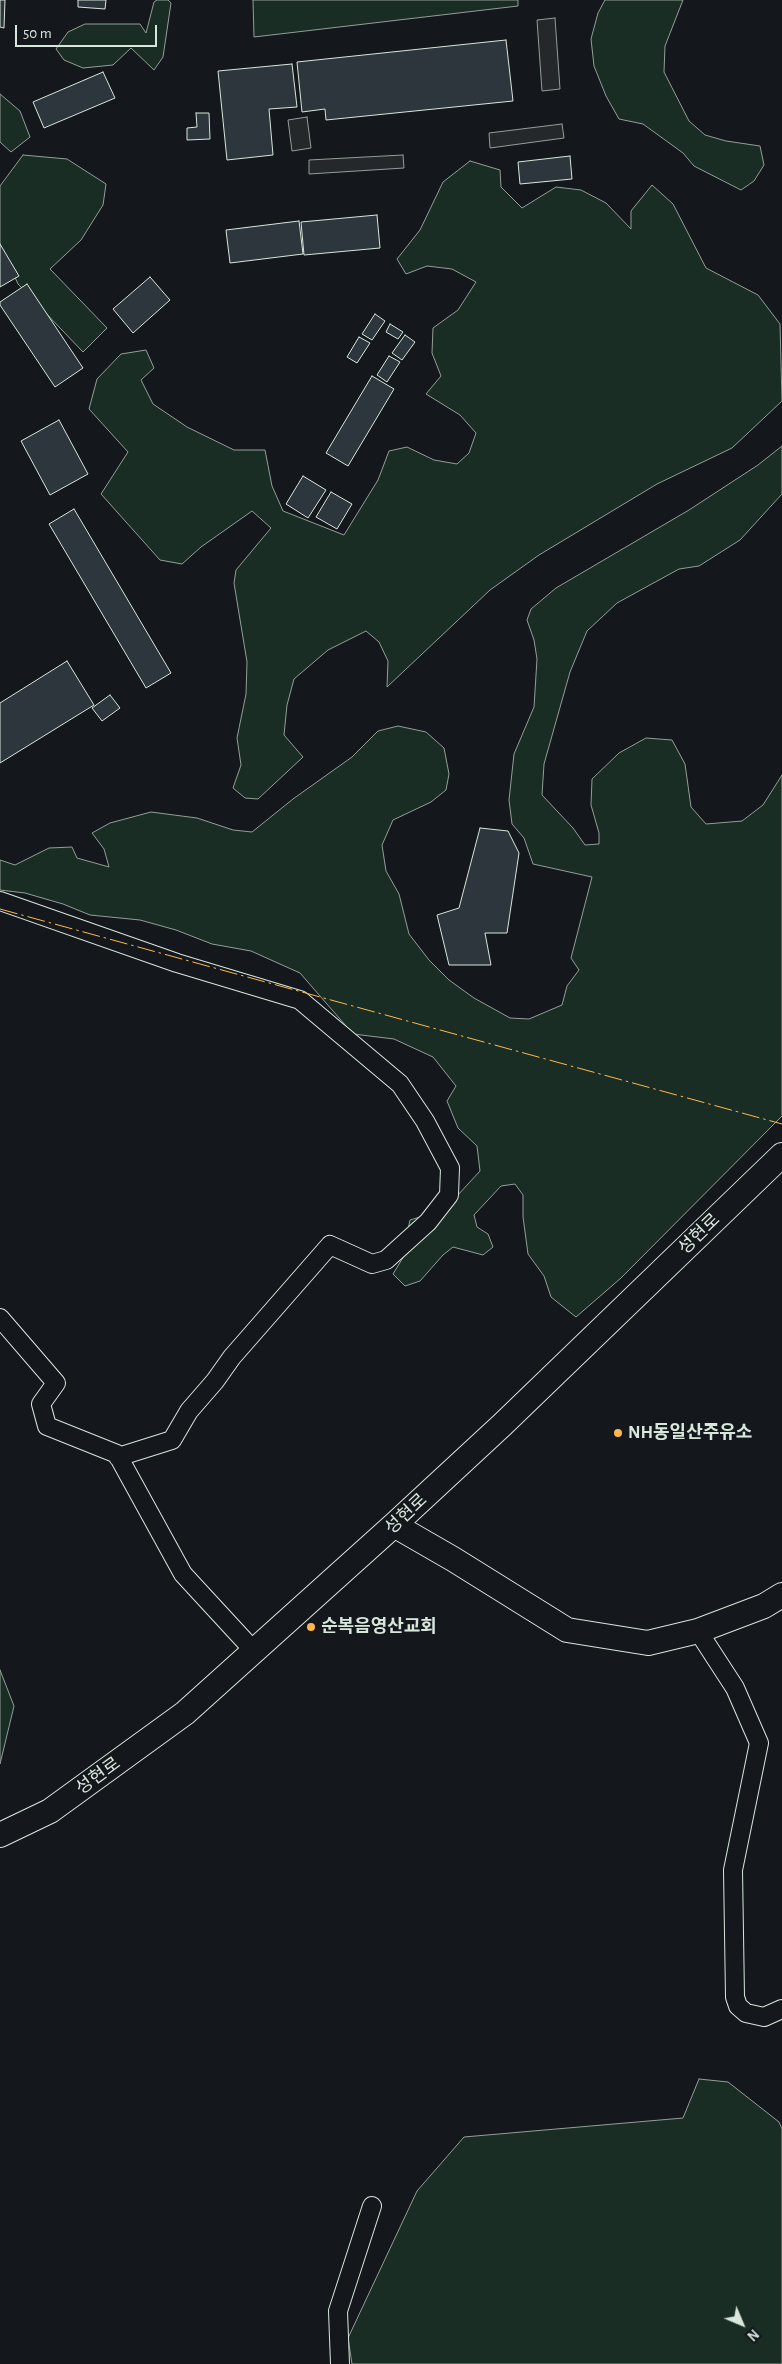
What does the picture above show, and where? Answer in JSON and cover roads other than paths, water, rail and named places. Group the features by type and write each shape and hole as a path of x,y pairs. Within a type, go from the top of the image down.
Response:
{"main road":[{"name":"성현로","path":"0,1835 50,1811 185,1713 502,1425 782,1155"},
{"path":"394,1525 454,1559 567,1630 648,1643 698,1631 764,1606 782,1595"}],"street":[{"path":"0,901 177,963 300,1000 400,1084 426,1121 450,1168 448,1195 428,1222 386,1260 372,1264 330,1245 232,1357 189,1411 172,1440 118,1458"},
{"path":"0,1318 56,1383 41,1404 47,1426 117,1454 183,1574 254,1651"},
{"path":"698,1631 736,1688 759,1743 732,1870 735,1997 738,2006 746,2013 764,2017 782,2009"},
{"path":"340,2364 338,2311 372,2206"}],"place":[{"name":"NH동일산주유소","path":"618,1433"},
{"name":"순복음영산교회","path":"311,1627"}]}
